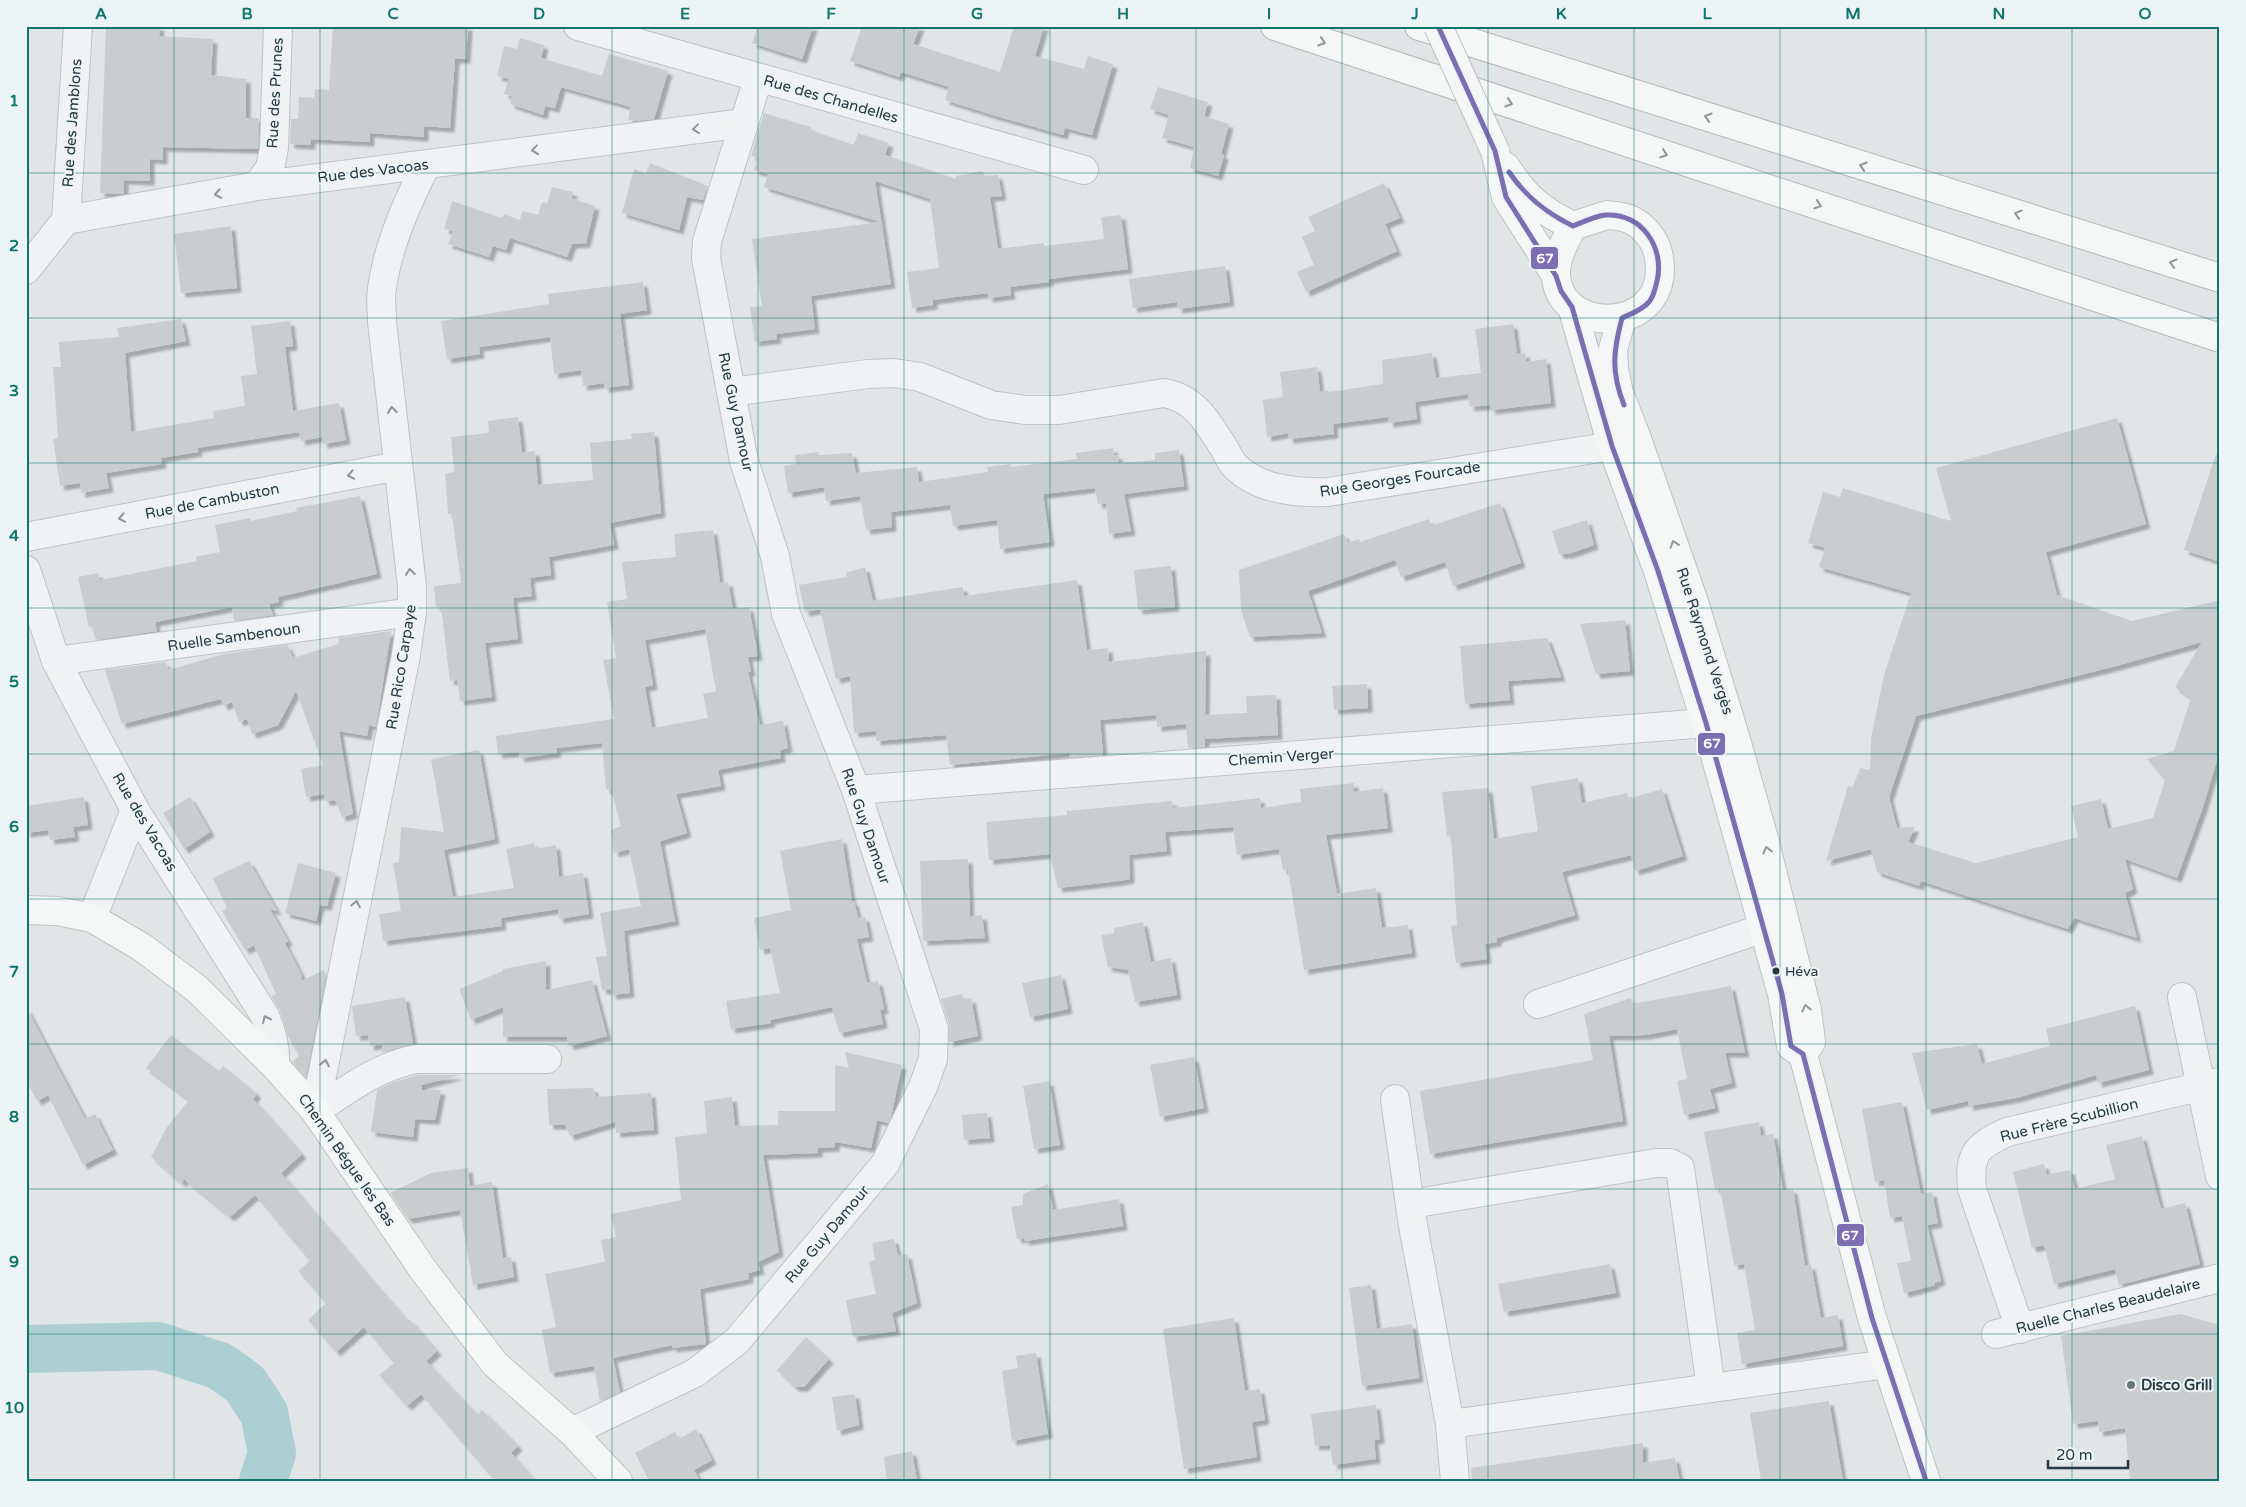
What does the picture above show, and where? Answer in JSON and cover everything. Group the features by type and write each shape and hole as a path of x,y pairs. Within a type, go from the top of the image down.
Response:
{"main road":[{"path":"1275,26 2220,338"},
{"path":"1419,26 2220,278"},
{"path":"1438,26 1495,151 1516,184 1529,198 1547,214 1573,226 1607,215 1629,219 1644,229 1656,246 1660,263 1655,290 1649,302 1622,318 1610,320 1592,317 1572,308 1561,291 1556,276 1506,197 1495,151"},
{"path":"1556,276 1560,251 1573,226"},
{"name":"Rue Raymond Vergès","path":"1572,308 1624,441 1694,602 1760,826 1806,1010 1811,1042 1803,1054"},
{"name":"Rue Raymond Vergès","path":"1622,318 1613,349 1624,441 1658,571 1706,723 1764,928 1782,994 1791,1046 1803,1054 1842,1209 1887,1364 1926,1481"},
{"name":"Chemin Bégue les Bas","path":"26,910 57,911 92,918 143,948 197,989 275,1066 315,1111 424,1271 495,1364 572,1432 618,1481"}],"street":[{"name":"Rue des Jamblons","path":"66,220 78,26"},
{"name":"Rue des Prunes","path":"257,186 270,168 274,148 278,26"},
{"name":"Rue des Chandelles","path":"578,26 758,79 1084,170"},
{"name":"Rue Guy Damour","path":"572,1432 695,1373 737,1341 885,1164 923,1087 933,1059 934,1029 856,790 786,614 776,556 744,461 706,258 707,241 758,79"},
{"name":"Rue des Vacoas","path":"66,220 257,186 744,123"},
{"name":"Rue Rico Carpaye","path":"315,1111 406,655 412,612 412,586 382,322 382,289 389,256 405,207 426,165"},
{"path":"26,270 66,220"},
{"name":"Rue Georges Fourcade","path":"731,392 894,372 920,377 991,406 1025,410 1059,410 1164,393 1176,395 1187,401 1206,420 1234,465 1252,477 1273,487 1299,493 1328,492 1624,441"},
{"name":"Rue de Cambuston","path":"26,537 398,466"},
{"name":"Rue des Vacoas","path":"26,570 33,618 135,810 266,1016 274,1042 275,1066"},
{"name":"Ruelle Sambenoun","path":"56,661 412,612"},
{"name":"Chemin Verger","path":"856,790 1706,723"},
{"path":"92,918 135,810"},
{"path":"1538,1004 1764,928"},
{"path":"2182,996 2210,1085 2220,1176"},
{"path":"315,1111 378,1070 397,1063 416,1059 547,1059"},
{"name":"Rue Frère Scubillion","path":"2008,1332 1972,1189 1970,1171 1974,1154 1990,1140 2007,1132 2210,1085"},
{"path":"1395,1099 1412,1220 1450,1424 1455,1481"},
{"path":"1411,1204 1656,1163 1670,1163 1680,1168 1711,1388"},
{"name":"Ruelle Charles Beaudelaire","path":"2008,1332 2220,1278"},
{"path":"1450,1424 1887,1364"}],"building":[{"path":"106,26 160,26 159,36 213,39 211,75 246,79 246,118 259,118 258,149 163,147 163,160 150,159 150,181 124,180 124,194 100,193"},
{"path":"333,26 468,26 466,59 455,59 450,128 424,126 424,137 370,133 370,142 311,139 311,145 290,144 291,119 298,119 299,97 314,98 315,89 329,90"},
{"path":"758,26 813,26 802,59 752,43"},
{"path":"862,26 920,26 913,44 1000,72 1014,26 1044,26 1035,56 1084,69 1088,56 1113,64 1092,135 1065,128 1063,135 996,116 945,100 949,87 901,72 899,77 850,61"},
{"path":"520,38 544,45 541,58 602,76 609,54 668,71 654,119 634,121 628,119 631,107 561,87 555,108 545,106 543,115 510,104 512,96 504,94 509,79 497,76 504,46 517,49"},
{"path":"1158,87 1208,102 1204,116 1229,124 1221,154 1224,155 1218,176 1190,168 1194,147 1162,138 1169,115 1150,109"},
{"path":"764,113 811,127 810,130 854,145 858,133 889,143 885,155 956,179 956,176 983,171 984,176 998,175 1002,196 990,197 998,249 1044,243 1044,246 1104,239 1101,217 1121,215 1128,269 1049,279 1049,282 1010,287 1011,295 988,298 988,293 955,297 933,300 933,305 912,308 907,272 939,268 930,199 875,181 891,284 811,296 815,329 776,334 777,339 755,342 750,307 762,306 752,239 880,222 764,187 768,174 754,170 758,158 751,156"},
{"path":"650,163 708,186 703,200 687,197 679,230 622,213 634,169 646,173"},
{"path":"1384,183 1400,218 1385,224 1397,251 1306,292 1297,272 1314,265 1302,237 1315,231 1308,217"},
{"path":"552,187 573,192 571,198 595,206 586,243 572,244 567,257 510,238 506,250 493,246 489,257 448,244 453,231 444,229 452,201 502,218 504,214 520,220 522,211 538,215 542,202 547,203"},
{"path":"231,226 237,288 181,293 174,234"},
{"path":"1225,266 1230,302 1178,309 1177,302 1133,308 1129,279"},
{"path":"643,282 647,310 620,314 629,385 604,388 604,383 583,386 581,370 554,374 550,337 479,347 480,354 447,359 441,321 549,304 548,294"},
{"path":"181,319 186,341 125,353 131,432 214,418 213,411 245,406 241,376 257,374 251,326 290,321 293,346 285,347 293,411 339,403 346,440 323,444 322,437 301,441 299,432 197,448 198,452 161,458 162,464 106,473 109,488 81,493 80,483 60,486 53,439 58,438 53,367 61,367 59,342 119,337 117,328"},
{"path":"1513,324 1517,354 1525,353 1526,362 1546,359 1551,403 1491,410 1490,405 1470,407 1468,394 1415,402 1417,419 1389,423 1388,417 1333,424 1334,434 1289,439 1288,433 1267,437 1263,400 1283,397 1280,372 1317,367 1320,392 1383,384 1382,360 1432,353 1436,378 1481,373 1475,329"},
{"path":"518,417 522,453 535,451 538,485 593,480 590,443 632,439 631,434 654,432 661,513 610,523 614,545 549,557 551,575 530,578 532,596 513,598 518,639 485,643 492,697 460,701 457,680 450,681 441,607 436,607 434,586 461,583 452,514 448,514 445,474 454,472 451,437 489,433 488,421"},
{"path":"2117,418 2146,524 2046,552 2057,595 2132,621 2220,600 2220,750 2203,807 2177,878 2125,859 2133,889 2125,893 2137,938 2074,918 2068,929 1921,881 1919,886 1877,872 1871,849 1826,861 1848,786 1853,787 1860,768 1870,770 1871,738 1884,675 1911,593 1819,567 1825,548 1808,543 1823,492 1840,497 1843,488 1951,521 1936,468","holes":["2202,642 2175,687 2191,698 2174,751 2147,759 2165,780 2153,818 2108,829 2101,799 2071,806 2078,837 1976,863 1908,842 1915,827 1897,828 1889,797 1916,716 2116,666"]},
{"path":"1113,448 1114,455 1118,455 1119,463 1155,460 1155,453 1179,450 1184,486 1124,494 1131,531 1109,534 1106,503 1098,504 1095,488 1043,494 1050,542 1000,549 997,520 953,526 950,505 891,512 892,527 866,530 860,496 826,501 824,487 788,493 784,466 796,464 795,455 819,452 819,455 852,453 856,473 917,467 919,482 988,472 987,467 1010,464 1011,467 1077,459 1076,453"},
{"path":"2216,454 2220,455 2220,562 2184,550"},
{"path":"360,496 377,574 278,597 279,602 269,604 273,615 234,621 232,607 155,622 157,631 96,640 92,626 89,627 78,577 98,573 100,580 197,561 196,557 220,552 215,525 250,518 251,521 297,511 296,508"},
{"path":"1500,503 1521,563 1453,586 1445,562 1401,577 1395,560 1308,591 1322,633 1250,637 1241,610 1239,570 1344,534 1348,543 1359,539 1360,542 1429,519 1431,526"},
{"path":"1587,520 1594,545 1568,554 1559,554 1552,531"},
{"path":"713,530 720,583 728,582 733,609 749,607 758,656 748,657 751,672 748,672 760,725 783,721 788,748 780,750 781,758 718,770 721,786 676,794 687,833 660,841 675,921 624,931 630,993 612,995 611,989 602,990 596,957 607,956 600,913 641,906 629,849 614,853 611,830 621,826 611,789 606,790 602,743 556,748 557,753 520,758 519,752 498,754 496,736 614,719 603,660 616,658 607,602 627,599 622,562 676,557 674,534","holes":["705,629 716,691 703,694 708,718 652,728 645,687 653,685 645,640"]},
{"path":"1171,566 1175,607 1138,610 1134,570"},
{"path":"865,567 873,601 963,587 964,596 1077,580 1087,650 1108,648 1109,662 1206,651 1205,715 1247,713 1246,696 1276,695 1278,735 1205,739 1205,747 1188,748 1186,724 1157,727 1156,715 1100,720 1103,755 1069,758 1069,753 950,765 946,735 876,741 876,731 854,733 850,676 836,679 820,609 805,612 799,585 847,577 846,573"},
{"path":"1625,620 1630,671 1596,674 1580,624"},
{"path":"391,631 376,727 369,725 367,736 339,731 353,814 342,817 335,800 325,801 324,794 306,797 301,769 323,765 296,691 278,725 252,734 247,719 239,722 232,702 223,706 221,699 122,724 105,670 166,662 168,670 224,654 287,645 293,658 338,644 339,638"},
{"path":"1547,638 1561,677 1508,681 1510,700 1465,704 1460,646"},
{"path":"1367,684 1368,708 1334,710 1332,686"},
{"path":"479,750 495,839 444,850 453,897 514,888 506,849 534,843 535,849 556,845 559,877 583,873 589,914 559,919 558,909 501,918 502,926 383,941 379,914 401,911 393,863 399,862 401,827 444,832 431,759"},
{"path":"1578,778 1582,803 1627,793 1628,799 1662,789 1683,856 1635,871 1631,855 1562,872 1575,915 1497,938 1497,942 1485,944 1487,959 1456,963 1451,926 1457,925 1451,836 1447,836 1442,792 1488,788 1494,839 1538,831 1531,786"},
{"path":"1354,783 1354,792 1383,788 1388,828 1326,835 1337,894 1376,888 1382,928 1408,925 1412,953 1304,970 1288,869 1283,870 1279,849 1237,855 1233,827 1165,832 1167,851 1129,855 1130,879 1119,881 1058,888 1050,854 989,860 986,822 1067,815 1067,811 1172,801 1173,808 1260,798 1261,808 1301,802 1300,789"},
{"path":"84,797 88,825 73,827 75,837 50,840 48,830 26,833 26,806"},
{"path":"190,797 210,832 184,849 163,813"},
{"path":"842,839 852,902 854,901 858,918 865,917 869,937 857,939 867,983 878,981 884,1009 880,1010 883,1024 839,1033 832,1007 770,1020 771,1023 731,1029 726,1001 780,993 770,948 760,950 754,918 791,910 780,851"},
{"path":"968,859 970,917 982,915 985,938 923,941 920,861"},
{"path":"249,861 277,911 270,909 288,941 285,943 302,976 301,981 324,970 326,975 306,1077 292,1062 299,1056 288,1036 280,1010 271,996 276,994 254,945 245,950 222,911 227,908 213,878"},
{"path":"298,863 336,873 327,906 320,905 316,921 285,913"},
{"path":"1143,922 1151,962 1171,958 1177,995 1135,1002 1128,970 1108,967 1101,935 1114,933 1114,928"},
{"path":"546,961 546,990 592,980 607,1036 569,1046 567,1037 503,1037 503,1007 471,1020 459,989 503,971 503,969"},
{"path":"1061,975 1068,1009 1030,1017 1022,983"},
{"path":"1731,986 1745,1053 1725,1053 1732,1083 1710,1089 1715,1108 1684,1115 1677,1081 1687,1079 1677,1029 1645,1035 1609,1036 1623,1121 1430,1154 1420,1091 1593,1060 1584,1014 1631,998 1632,1004"},
{"path":"962,994 964,1000 971,998 978,1036 949,1042 949,1024 941,999"},
{"path":"405,997 413,1044 381,1053 383,1044 370,1046 368,1035 356,1036 352,1006"},
{"path":"2135,1006 2149,1070 2098,1083 2096,1075 2016,1098 1969,1106 1968,1101 1927,1110 1912,1053 1977,1044 1982,1064 2050,1046 2046,1029"},
{"path":"26,1007 85,1119 95,1114 113,1150 83,1165 48,1095 37,1101 26,1080"},
{"path":"171,1035 219,1071 223,1066 257,1094 253,1099 302,1154 281,1173 407,1321 409,1319 437,1351 426,1361 477,1415 482,1410 518,1446 511,1453 535,1481 495,1481 421,1394 407,1406 379,1375 394,1363 364,1327 336,1352 308,1320 326,1303 298,1271 310,1261 255,1195 230,1217 184,1179 182,1183 151,1157 167,1127 189,1100 146,1068"},
{"path":"845,1052 902,1065 891,1117 888,1123 877,1120 871,1148 835,1142 835,1147 818,1148 818,1153 763,1155 779,1252 758,1262 760,1270 748,1273 749,1279 700,1289 706,1344 672,1348 672,1345 613,1358 620,1392 600,1401 594,1366 550,1373 542,1330 556,1327 545,1274 605,1262 601,1240 616,1237 611,1214 681,1200 675,1137 707,1133 704,1101 732,1097 735,1126 778,1125 778,1111 835,1111 835,1065 849,1068"},
{"path":"1194,1057 1204,1108 1160,1117 1150,1065"},
{"path":"418,1075 460,1075 421,1085 422,1090 441,1090 435,1120 415,1119 413,1137 371,1132 377,1090 394,1082"},
{"path":"1049,1081 1060,1145 1034,1149 1023,1086"},
{"path":"593,1088 596,1097 651,1093 654,1130 616,1133 615,1122 570,1136 565,1125 549,1125 547,1089"},
{"path":"1902,1102 1921,1194 1932,1192 1938,1223 1927,1225 1941,1281 1934,1283 1935,1285 1904,1293 1897,1263 1911,1261 1902,1216 1890,1218 1884,1180 1875,1182 1862,1109"},
{"path":"987,1113 990,1138 964,1140 962,1115"},
{"path":"1759,1122 1761,1136 1773,1134 1783,1191 1793,1189 1805,1266 1811,1265 1821,1318 1838,1315 1843,1346 1742,1364 1737,1333 1755,1330 1744,1264 1734,1265 1720,1188 1715,1189 1704,1132"},
{"path":"2142,1136 2161,1209 2185,1203 2200,1264 2119,1285 2115,1269 2054,1284 2044,1245 2032,1248 2013,1172 2044,1164 2047,1175 2070,1170 2075,1189 2115,1179 2106,1145"},
{"path":"468,1168 470,1186 492,1182 503,1258 511,1257 514,1277 473,1285 460,1210 408,1219 390,1193 431,1173"},
{"path":"1048,1184 1053,1210 1119,1199 1123,1226 1025,1241 1024,1238 1017,1239 1011,1207 1023,1205 1023,1194"},
{"path":"894,1239 898,1256 907,1254 917,1303 892,1313 896,1331 853,1337 846,1300 876,1294 869,1262 875,1260 872,1243"},
{"path":"1610,1264 1616,1293 1504,1312 1498,1284"},
{"path":"1371,1285 1377,1329 1412,1324 1419,1378 1362,1386 1349,1288"},
{"path":"2180,1314 2220,1325 2220,1481 2130,1481 2125,1428 2099,1432 2098,1421 2073,1424 2061,1336"},
{"path":"1234,1318 1245,1391 1260,1389 1265,1420 1252,1422 1257,1457 1184,1469 1163,1329"},
{"path":"806,1337 829,1359 804,1387 795,1387 777,1370"},
{"path":"1036,1353 1048,1434 1012,1441 1002,1371 1018,1368 1016,1356"},
{"path":"855,1394 859,1425 837,1431 832,1397"},
{"path":"1829,1401 1843,1481 1761,1481 1750,1413"},
{"path":"1376,1405 1380,1439 1374,1440 1376,1459 1333,1465 1330,1445 1315,1446 1311,1414"},
{"path":"696,1429 712,1460 694,1470 700,1481 649,1481 635,1453 675,1432 679,1439"},
{"path":"1643,1443 1643,1463 1675,1458 1680,1481 1472,1481 1471,1468"},
{"path":"912,1451 917,1481 887,1481 884,1457"}],"waterway":[{"path":"26,1349 158,1346 220,1366 245,1384 264,1413 272,1453 263,1481"}],"transit line":[{"name":"67","path":"1438,26 1495,151 1506,197 1556,276 1561,291 1572,307 1612,446 1658,571 1706,723 1782,994 1791,1046 1803,1054 1872,1318 1926,1481"},
{"name":"67","path":"1509,172 1522,189 1537,203 1554,216 1573,226 1589,219 1606,215 1619,216 1640,226 1654,245 1659,269 1653,295 1643,307 1622,318 1617,341 1615,372 1624,405"}],"place":[{"name":"Héva","path":"1776,971"},
{"name":"Disco Grill","path":"2131,1385"}]}
